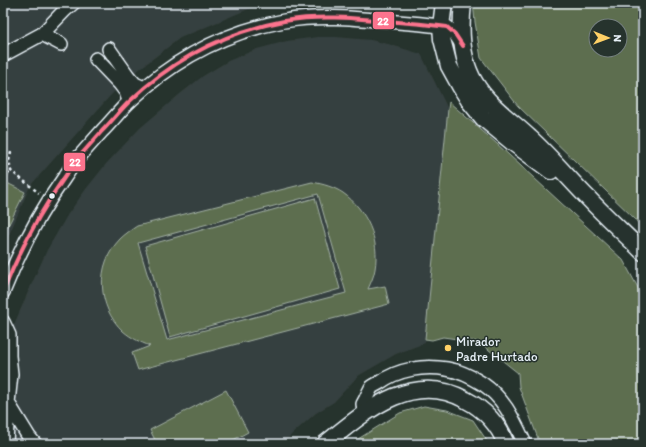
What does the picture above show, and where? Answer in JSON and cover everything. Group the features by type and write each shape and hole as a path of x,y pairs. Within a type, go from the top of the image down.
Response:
{"main road":[{"path":"444,3 441,26 442,38 449,66 470,102 483,118 512,142 588,199"},
{"path":"462,8 463,46 467,66 474,82 485,98 503,116 530,138 588,199 643,252"},
{"path":"325,444 365,413 391,397 414,390 438,390 462,397 482,410 491,419 506,444"}],"street":[{"path":"3,55 42,34 73,3"},
{"path":"441,26 453,23 462,8"},
{"path":"3,292 13,266 49,200 78,159 129,101 161,74 200,50 241,32 270,24 308,18 330,17 447,27 455,34 463,46"},
{"path":"42,34 61,44"},
{"path":"109,49 135,84 144,88"},
{"path":"96,59 120,84 126,92 129,101"},
{"path":"3,322 9,335 6,354 11,374 6,444"},
{"path":"365,413 363,403 371,388 382,380 407,370 421,368 447,369 473,378 494,393 510,412 525,444"},
{"path":"8,403 35,444"}],"path":[{"path":"11,152 9,160 11,171 49,200"},
{"path":"3,179 11,171"}],"shaded area":[{"path":"3,3 263,3 180,38 129,77 110,96 30,186 3,249"},
{"path":"318,37 371,40 421,54 448,109 425,343 396,354 358,376 334,402 316,413 291,435 284,444 3,444 3,350 47,250 68,214 86,189 106,164 140,128 203,76 228,61 257,49 287,41"}],"green space":[{"path":"473,3 643,3 643,230 635,219 518,106 481,58"},
{"path":"449,102 496,143 623,260 643,297 643,444 540,444 519,387 518,373 479,342 443,337 432,340 425,339"},
{"path":"3,181 25,192 3,236"},
{"path":"312,182 328,186 340,191 351,200 359,208 370,226 376,258 374,274 368,289 385,286 389,304 138,370 132,353 150,346 129,336 114,321 108,310 102,286 106,261 112,249 122,237 137,226","holes":["318,194 346,293 167,340 138,243"]},
{"path":"315,198 340,289 170,337 145,246"},
{"path":"226,390 248,432 226,444 157,444 150,430"},
{"path":"424,406 447,410 473,420 489,444 350,444 400,413"}],"transit line":[{"name":"22","path":"3,292 16,262 38,219 78,158 124,107 148,85 165,72 202,49 242,32 284,21 310,18 361,19 447,27 455,34 463,46"}],"place":[{"name":"Mirador Padre Hurtado","path":"448,348"}]}
